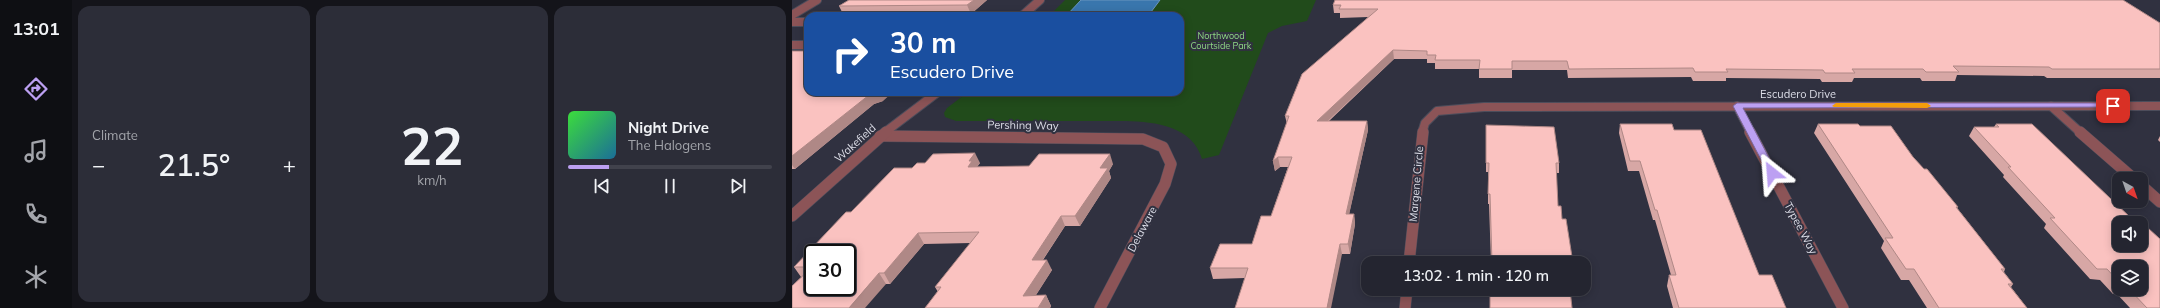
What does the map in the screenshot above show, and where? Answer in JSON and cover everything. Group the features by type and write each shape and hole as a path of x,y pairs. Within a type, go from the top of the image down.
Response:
{"street":[{"path":"792,15 817,0"},
{"path":"1026,12 1040,0"},
{"path":"792,22 804,22"},
{"path":"792,45 804,45"},
{"name":"Wakefield","path":"792,216 880,136 933,96"},
{"name":"Typee Way","path":"1737,106 1843,308"},
{"path":"2051,106 2126,172"},
{"name":"Escudero Drive","path":"1436,111 1484,107 2160,106"},
{"name":"Margene Circle","path":"1410,256 1421,138 1424,123 1436,111"},
{"name":"Pershing Way","path":"880,136 1143,139 1163,147"},
{"name":"Delaware","path":"1100,308 1166,184 1171,164 1163,147"},
{"path":"2148,191 2160,202"},
{"path":"1405,308 1406,296"}],"green space":[{"name":"Northwood Courtside Park","path":"1065,0 1316,0 1307,21 1282,26 1268,33 1219,155 1202,159 1197,148 1190,139 1172,128 1149,123 1126,121 956,121 945,117 944,113 947,108 963,96 1184,96 1184,12 1053,12"}],"water":[{"path":"1081,0 1160,0 1151,12 1070,12"}],"building":[{"path":"849,0 974,0 967,5 839,6"},
{"path":"1335,0 2123,0 2160,23 2160,69 2052,69 2049,67 1953,66 1959,72 1926,72 1923,69 1852,69 1855,73 1825,73 1823,70 1726,69 1728,72 1695,72 1693,68 1569,69 1567,61 1512,61 1512,69 1479,69 1480,60 1435,60 1436,55 1427,55 1427,51 1393,50 1317,121 1367,121 1346,214 1354,214 1348,244 1340,244 1327,308 1235,308 1248,268 1210,268 1220,244 1252,244 1261,216 1271,216 1292,157 1278,157 1273,161 1289,116 1285,116 1302,74 1378,9 1339,9 1341,5 1333,5"},
{"path":"792,51 804,51 804,96 868,96 792,156"},
{"path":"1620,124 1672,124 1674,130 1701,130 1759,275 1772,275 1786,308 1679,308 1669,275 1676,275 1657,210 1655,210 1640,161 1630,161"},
{"path":"1818,124 1891,126 1913,157 1924,169 1927,169 2005,269 2001,269 2013,284 2008,284 2027,308 1939,308 1914,269 1906,269 1885,238 1893,238"},
{"path":"1996,124 2032,124 2112,200 2112,208 2121,208 2129,216 2112,216 2112,252 2148,252 2148,228 2160,239 2160,308 2147,308 2136,296 2148,296 2148,260 2112,260 2112,274 2107,269 2097,269 2050,218 2055,218 1974,127 1999,127"},
{"path":"1486,125 1554,127 1559,163 1556,163 1558,206 1561,206 1562,219 1566,219 1572,256 1492,256 1490,194 1488,194 1489,163 1486,163"},
{"path":"975,153 969,161 972,161 968,167 1029,166 1039,154 1110,154 1100,168 1108,168 1075,216 1061,216 1032,260 1047,260 1023,296 1046,295 1038,308 925,308 941,287 935,287 979,232 918,233 884,273 879,273 849,308 792,308 792,286 804,275 804,296 856,296 856,244 816,244 846,212 851,212 894,168 912,168 917,163 925,163 933,154"},
{"path":"804,256 804,267 794,267"},
{"path":"1490,296 1571,296 1572,308 1490,308"}],"slow traffic":[{"path":"1836,106 1927,106"}],"route":[{"path":"1772,173 1737,106 2113,106"}]}
